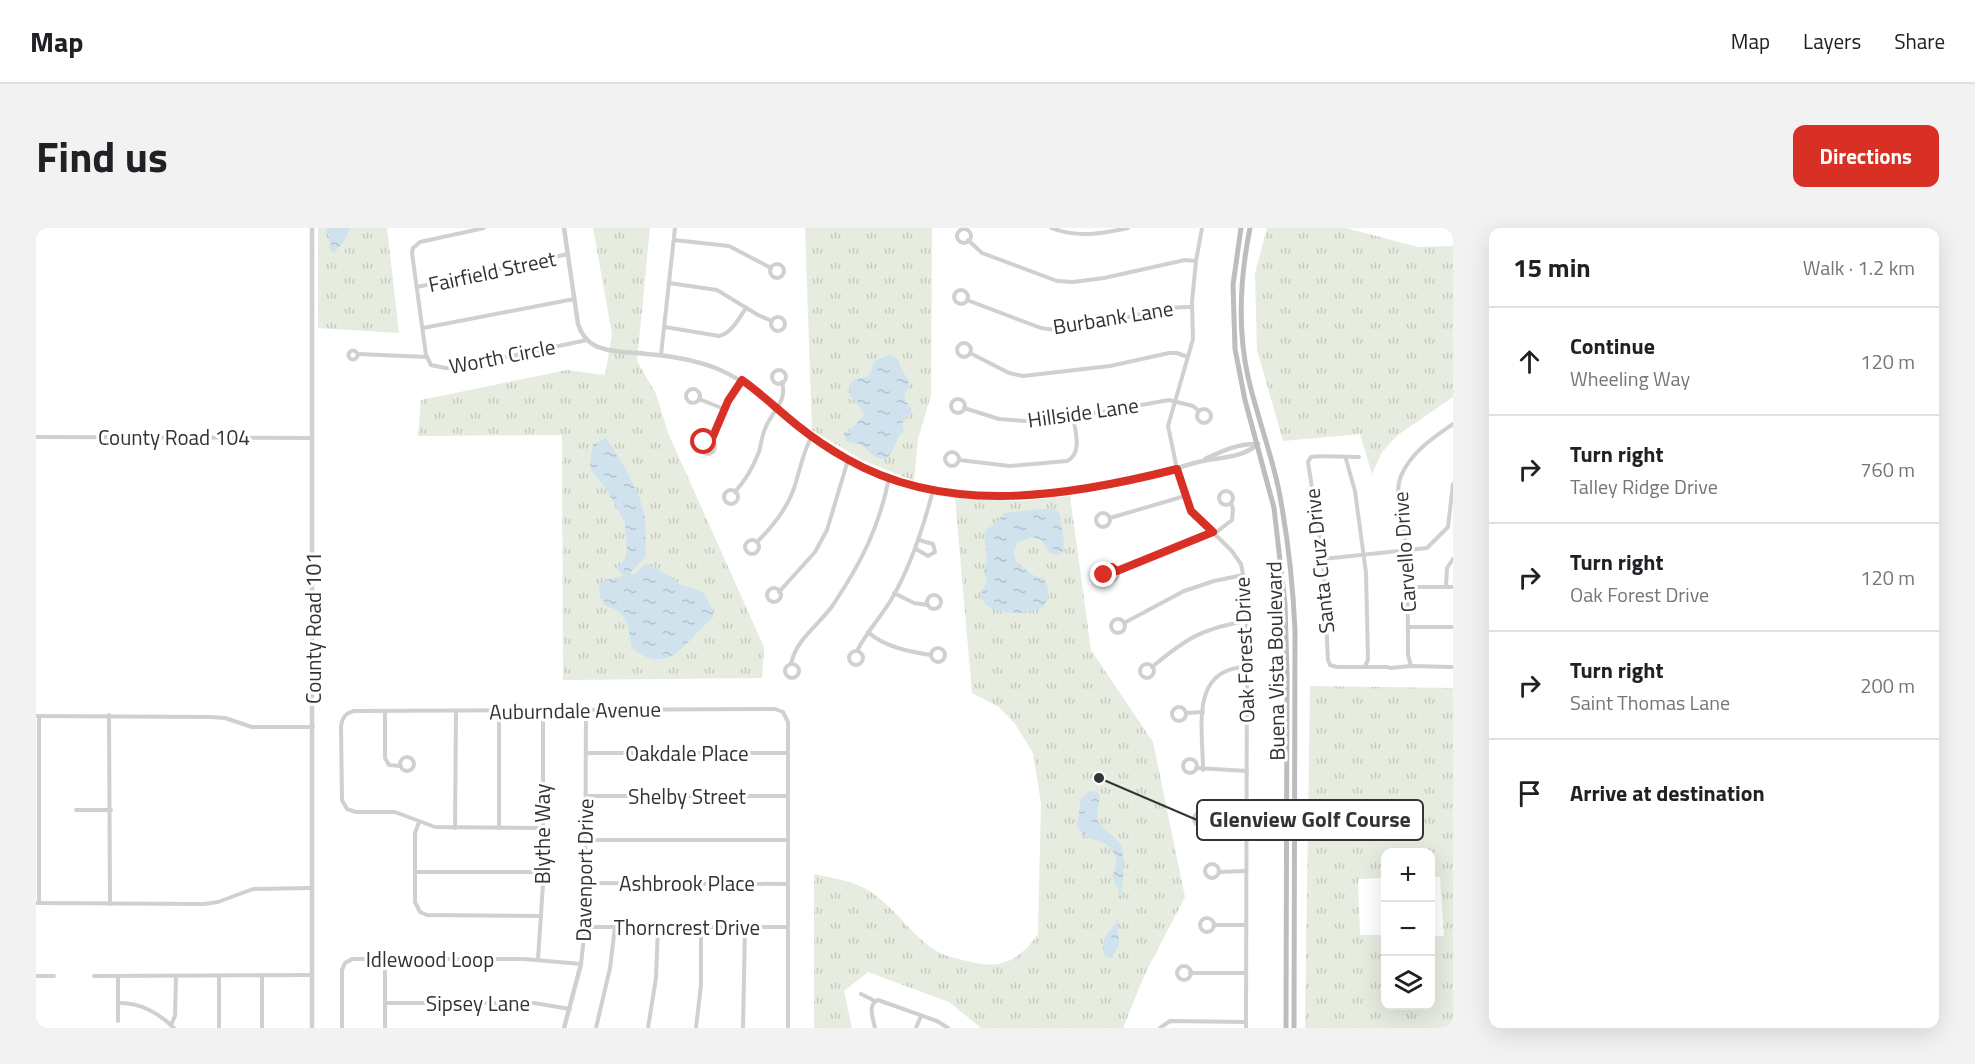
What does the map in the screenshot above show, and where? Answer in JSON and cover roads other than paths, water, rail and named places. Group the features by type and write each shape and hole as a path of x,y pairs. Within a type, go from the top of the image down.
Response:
{"main road":[{"name":"Buena Vista Boulevard","path":"1241,228 1233,285 1233,331 1242,388 1274,508 1285,604 1287,674 1286,1028"},
{"name":"Buena Vista Boulevard","path":"1250,228 1241,282 1241,327 1248,375 1279,491 1289,550 1295,631 1294,1028"},
{"path":"1258,444 1267,442"}],"street":[{"name":"County Road 101","path":"312,228 312,1028"},
{"name":"Worth Circle","path":"484,228 416,245 412,253 427,357 431,365 454,368 587,340"},
{"path":"564,228 578,324 587,340 600,348 692,360 716,368 742,380 812,436 848,460 889,478 933,490 972,496 1030,495 1111,484 1250,452 1258,444"},
{"path":"661,355 675,228"},
{"path":"1051,228 1069,234 1086,235 1128,228"},
{"name":"Oak Forest Drive","path":"1202,228 1196,261 1192,307 1193,334 1168,426 1177,469 1191,511 1241,564 1243,575 1247,667 1246,1028"},
{"path":"674,240 729,246 771,268"},
{"path":"968,240 982,253 1065,281 1104,278 1185,260 1196,261"},
{"name":"Fairfield Street","path":"417,287 568,255"},
{"path":"669,283 717,290 772,321"},
{"path":"423,328 574,299"},
{"name":"Burbank Lane","path":"968,300 1041,328 1052,330 1109,322 1180,306 1192,307"},
{"path":"665,326 719,336 730,330 746,308"},
{"path":"970,353 1010,373 1023,376 1110,366 1169,353 1188,357"},
{"path":"358,354 427,357"},
{"path":"711,441 724,409 742,380"},
{"path":"735,492 747,477 759,450 764,430 784,394 782,382"},
{"path":"699,399 724,409"},
{"name":"Hillside Lane","path":"964,408 1010,421 1073,416 1160,401 1175,401 1193,406 1199,411"},
{"path":"959,460 1010,466 1067,461 1072,458 1077,446 1073,416"},
{"name":"Carvello Drive","path":"1411,666 1405,550 1398,499 1401,477 1408,463 1419,450 1453,424"},
{"path":"757,542 774,524 792,493 805,447 812,436"},
{"name":"County Road 104","path":"36,437 312,438"},
{"name":"Santa Cruz Drive","path":"1346,459 1313,457 1309,459 1308,465 1323,559 1329,663 1337,667 1365,666"},
{"path":"1359,457 1346,459 1355,491 1363,555 1368,625 1368,660 1365,666 1453,667"},
{"path":"779,592 815,552 827,530 848,460"},
{"path":"791,664 798,645 831,608 860,564 882,510 889,478"},
{"path":"1323,559 1427,548 1443,534 1449,523 1453,484"},
{"path":"857,651 894,594 916,549 933,490"},
{"path":"1110,518 1185,496"},
{"path":"1117,571 1214,533 1232,520 1231,503"},
{"path":"916,549 928,556 935,552 933,544 919,540"},
{"path":"1446,587 1446,568 1453,559"},
{"path":"1124,623 1184,591 1243,575"},
{"path":"1407,587 1453,587"},
{"path":"894,594 914,603 928,605"},
{"path":"1152,667 1188,639 1209,629 1246,621"},
{"path":"1408,627 1453,627"},
{"path":"868,632 912,652 931,655"},
{"path":"1203,770 1203,712 1206,689 1215,677 1225,670 1247,667"},
{"name":"Blythe Way","path":"538,959 543,872 543,709"},
{"name":"Davenport Drive","path":"564,1028 581,964 585,927 586,709"},
{"name":"Auburndale Avenue","path":"542,828 435,827 395,812 352,812 342,803 341,726 343,718 354,711 775,709 783,712 788,719 788,1028"},
{"path":"385,711 385,758 389,765 401,766"},
{"path":"455,828 456,711"},
{"path":"499,711 499,828"},
{"path":"1185,713 1203,712"},
{"path":"311,888 253,889 210,904 38,903 38,716 217,717 252,727 313,727"},
{"path":"109,716 110,904"},
{"name":"Oakdale Place","path":"586,753 788,753"},
{"path":"1196,768 1247,771"},
{"name":"Shelby Street","path":"586,796 788,796"},
{"path":"76,810 111,810"},
{"path":"1208,818 1247,819"},
{"path":"418,822 415,833 415,902 418,910 423,914 542,916"},
{"path":"586,840 788,840"},
{"path":"415,872 543,872"},
{"path":"1219,872 1246,872"},
{"name":"Ashbrook Place","path":"586,883 788,884"},
{"path":"1214,925 1246,925"},
{"name":"Thorncrest Drive","path":"585,927 788,927"},
{"path":"596,1028 610,968 615,927"},
{"path":"648,1028 656,978 658,927"},
{"path":"696,1028 702,985 701,927"},
{"path":"743,1028 745,927"},
{"name":"Idlewood Loop","path":"342,1028 343,966 352,959 538,959 581,964"},
{"path":"385,959 385,1028"},
{"path":"1190,973 1246,973"},
{"path":"94,976 311,975"},
{"path":"36,976 54,976"},
{"path":"118,976 118,1021"},
{"path":"118,1003 146,1008 173,1027 176,976"},
{"path":"219,976 219,1028"},
{"path":"262,976 262,1028"},
{"path":"861,994 875,1001 881,1001 937,1021 948,1028"},
{"path":"875,1001 871,1010 875,1028"},
{"name":"Sipsey Lane","path":"385,1003 523,1003 553,1005 570,1009"},
{"path":"916,1028 921,1016"},
{"path":"1160,1028 1170,1021 1246,1022"}],"water":[{"path":"326,228 350,228 345,240 334,253 330,250 329,234"},
{"path":"890,355 899,361 908,380 910,387 904,394 912,410 902,423 904,431 900,434 891,453 884,459 875,457 860,444 846,441 844,433 864,415 849,392 851,383 870,375 876,361"},
{"path":"606,438 624,466 640,499 645,518 646,556 630,573 634,575 646,563 671,577 680,585 705,594 713,611 713,618 686,645 667,658 657,659 645,656 632,648 625,619 601,600 599,585 605,580 624,576 617,570 625,559 627,551 625,523 607,490 591,470 593,444"},
{"path":"1054,509 1060,514 1063,552 1058,555 1050,553 1042,540 1031,537 1018,542 1013,551 1016,562 1033,575 1044,579 1048,597 1043,607 1023,613 1013,613 990,607 984,603 982,597 982,590 987,582 984,570 987,560 984,534 1004,513"},
{"path":"1089,791 1100,795 1097,817 1100,825 1121,845 1124,867 1121,902 1119,889 1113,879 1116,859 1111,849 1086,836 1077,827 1081,798"},
{"path":"1118,920 1119,945 1112,958 1105,957 1104,941"}],"place":[{"name":"Glenview Golf Course","path":"1099,778"}]}
